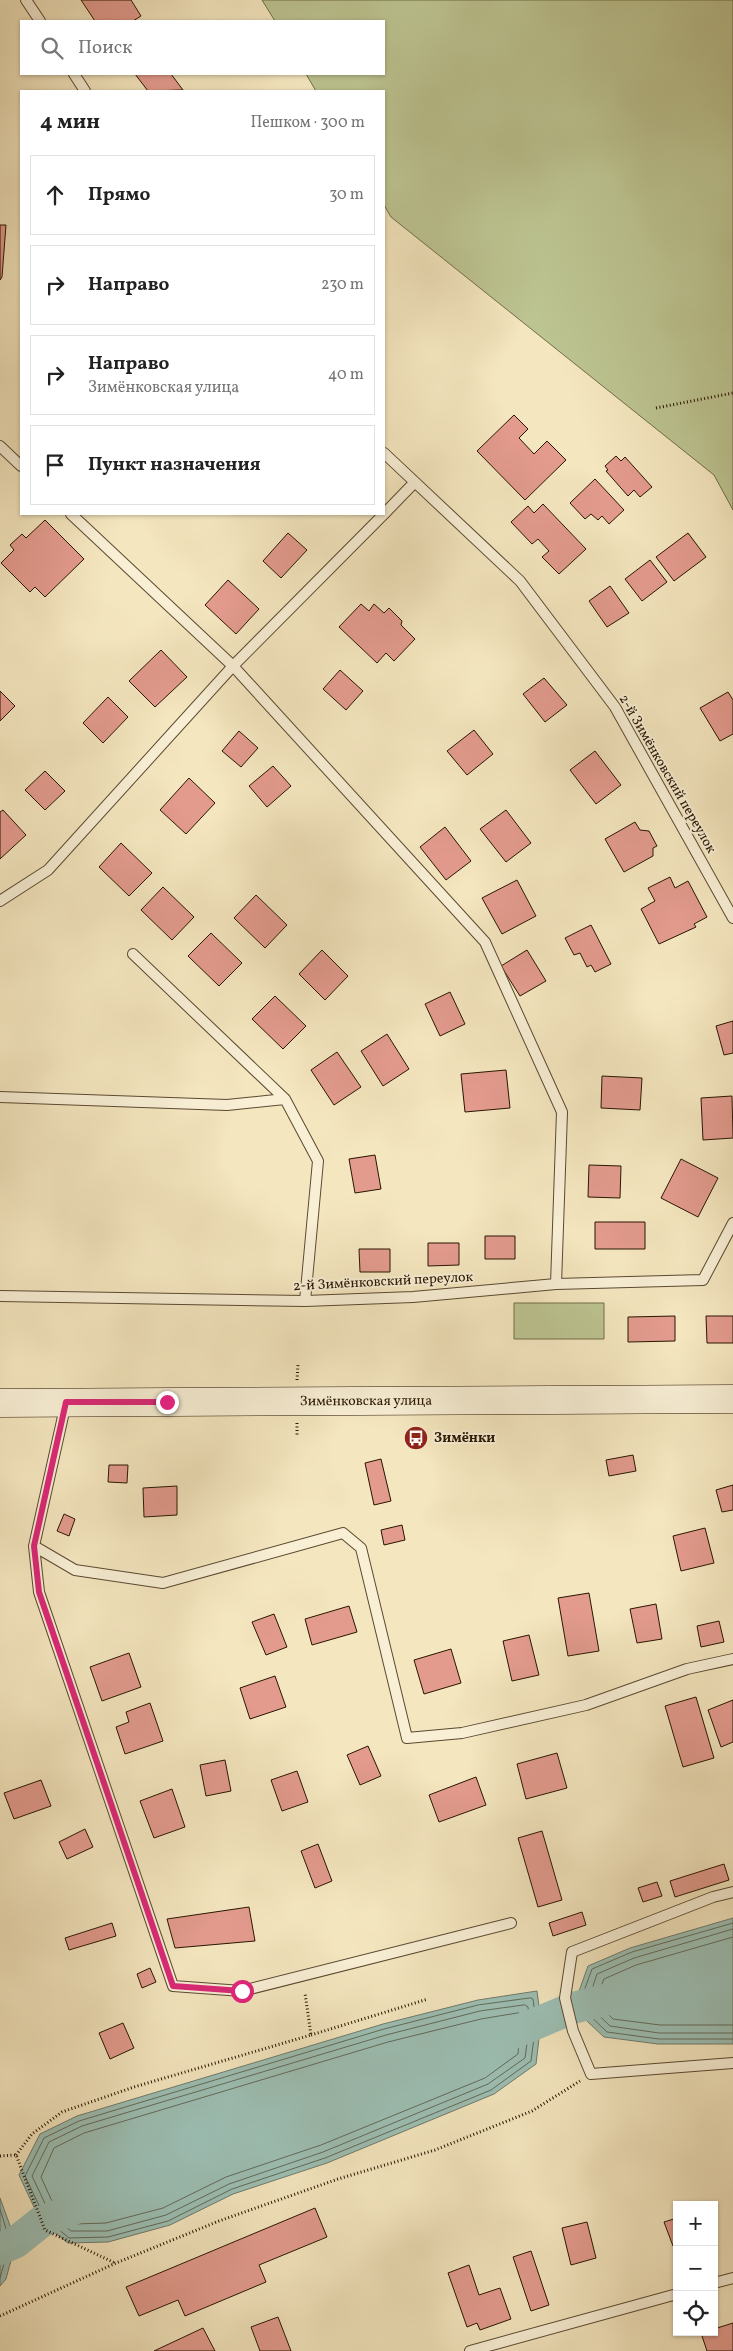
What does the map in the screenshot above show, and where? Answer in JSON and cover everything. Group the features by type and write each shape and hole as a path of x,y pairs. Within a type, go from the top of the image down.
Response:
{"main road":[{"name":"Зимёнковская улица","path":"0,1403 733,1399"}],"lane":[{"path":"26,0 39,20"},
{"path":"75,75 84,90"},
{"path":"0,446 20,465"},
{"name":"2-й Зимёнковский переулок","path":"385,454 520,581 615,707 733,918"},
{"path":"385,513 414,483"},
{"path":"72,515 233,666 485,942 562,1112 556,1284"},
{"path":"0,900 48,870 233,666 383,515"},
{"path":"133,954 285,1099 318,1161 305,1302"},
{"path":"0,1097 227,1105 285,1099"},
{"name":"2-й Зимёнковский переулок","path":"0,1296 305,1302 413,1297 556,1284 703,1280 733,1223"},
{"path":"66,1402 34,1546 39,1592 173,1986 242,1991 511,1923"},
{"path":"34,1546 75,1570 163,1583 343,1533 361,1548 407,1738 462,1733 586,1705 687,1670 733,1660"},
{"path":"733,1892 713,1897 572,1952 565,1998 573,2031 591,2074 733,2063"},
{"path":"718,2282 733,2278"},
{"path":"470,2351 673,2295"}],"path":[{"path":"656,408 733,393"},
{"path":"305,1993 311,2035"},
{"path":"0,2156 16,2154 32,2134 62,2112 134,2087 428,1999"},
{"path":"0,2316 116,2263 219,2221 338,2179 435,2150 523,2115 591,2074"},
{"path":"16,2154 44,2230 116,2263"}],"green space":[{"path":"262,0 733,0 733,510 714,475 391,217 385,207 385,90 315,90 307,75 385,75 385,20 274,20"},
{"path":"514,1303 604,1303 604,1339 514,1339"}],"water":[{"path":"733,1918 733,2044 658,2044 604,2037 573,2008 588,1966 630,1948"},
{"path":"537,1991 541,2022 536,2064 494,2094 327,2163 233,2194 170,2225 108,2242 68,2243 41,2222 19,2175 40,2134 77,2116 383,2024 478,2000"},
{"path":"0,2198 16,2242 6,2279 0,2286"}],"building":[{"path":"81,0 131,0 141,16 135,20 94,20"},
{"path":"136,75 172,75 183,90 147,90"},
{"path":"0,225 6,225 2,277 0,280"},
{"path":"514,415 528,429 519,438 534,454 547,441 566,460 525,500 477,451"},
{"path":"616,456 621,461 625,457 652,487 640,497 634,490 628,496 606,471 608,470 605,466"},
{"path":"595,479 624,510 609,524 602,516 598,520 591,514 585,519 570,503"},
{"path":"543,504 586,549 559,574 542,557 549,551 538,539 532,544 511,522 528,506 534,513"},
{"path":"45,520 84,559 45,597 35,587 30,592 1,563 14,550 10,545 22,534 26,538"},
{"path":"288,533 307,550 281,578 263,561"},
{"path":"688,533 706,557 674,581 656,557"},
{"path":"650,560 667,582 642,601 625,579"},
{"path":"228,580 259,609 236,634 205,605"},
{"path":"610,586 629,613 607,627 589,601"},
{"path":"361,604 369,611 374,604 384,613 389,608 402,621 401,625 415,639 394,661 386,653 377,663 339,627"},
{"path":"161,650 187,677 155,707 129,681"},
{"path":"340,670 363,691 346,710 323,689"},
{"path":"544,678 567,705 545,722 523,694"},
{"path":"0,691 15,706 0,721"},
{"path":"728,692 733,700 733,734 720,741 700,708"},
{"path":"108,697 128,717 103,743 83,723"},
{"path":"474,730 493,754 467,775 447,751"},
{"path":"239,731 258,748 241,767 222,751"},
{"path":"595,751 621,785 596,804 570,770"},
{"path":"273,766 291,786 267,807 249,786"},
{"path":"45,771 65,791 45,810 25,790"},
{"path":"189,778 215,803 186,834 160,810"},
{"path":"3,810 26,835 0,859 0,812"},
{"path":"506,810 531,843 506,862 480,829"},
{"path":"635,822 640,830 649,831 657,846 653,848 653,856 624,872 605,839"},
{"path":"445,827 471,861 446,880 420,847"},
{"path":"121,843 152,873 129,896 99,867"},
{"path":"670,877 675,888 688,881 707,917 694,924 696,927 659,944 641,909 655,901 648,888"},
{"path":"517,880 536,916 502,934 482,898"},
{"path":"163,887 194,917 172,940 141,910"},
{"path":"256,895 287,925 265,948 234,918"},
{"path":"591,925 611,964 595,972 591,965 587,967 580,953 574,955 565,938"},
{"path":"211,933 242,963 219,986 188,956"},
{"path":"322,950 348,976 325,1000 299,974"},
{"path":"527,950 546,981 520,996 501,966"},
{"path":"450,992 465,1024 440,1036 425,1004"},
{"path":"275,996 306,1026 283,1049 252,1019"},
{"path":"733,1021 733,1053 724,1055 716,1026"},
{"path":"387,1034 409,1069 383,1086 361,1051"},
{"path":"337,1052 361,1087 334,1105 311,1070"},
{"path":"506,1070 510,1108 465,1112 461,1074"},
{"path":"602,1076 642,1078 640,1110 601,1108"},
{"path":"732,1096 733,1138 703,1140 701,1098"},
{"path":"375,1155 381,1189 355,1193 349,1159"},
{"path":"681,1159 718,1178 698,1217 661,1198"},
{"path":"589,1165 621,1166 620,1198 588,1197"},
{"path":"595,1222 645,1222 645,1249 595,1249"},
{"path":"485,1236 515,1236 515,1259 485,1259"},
{"path":"428,1243 459,1243 459,1265 428,1266"},
{"path":"359,1249 390,1249 390,1272 360,1272"},
{"path":"675,1316 675,1341 628,1342 628,1317"},
{"path":"706,1316 733,1316 733,1343 707,1343"},
{"path":"633,1455 636,1471 609,1476 606,1460"},
{"path":"381,1459 391,1501 374,1505 365,1463"},
{"path":"109,1465 128,1465 127,1483 108,1482"},
{"path":"733,1485 733,1510 722,1512 716,1490"},
{"path":"177,1486 177,1515 144,1517 143,1488"},
{"path":"64,1514 75,1519 69,1536 57,1531"},
{"path":"402,1525 405,1540 384,1545 381,1530"},
{"path":"705,1528 714,1563 681,1571 673,1536"},
{"path":"589,1593 599,1651 568,1656 558,1598"},
{"path":"656,1604 662,1639 637,1643 630,1609"},
{"path":"349,1606 357,1632 312,1645 305,1619"},
{"path":"274,1614 287,1647 266,1655 252,1622"},
{"path":"719,1621 724,1642 701,1647 697,1626"},
{"path":"529,1635 539,1675 512,1681 503,1641"},
{"path":"451,1649 461,1683 424,1694 414,1660"},
{"path":"129,1653 141,1687 102,1701 90,1667"},
{"path":"275,1676 286,1707 250,1719 240,1688"},
{"path":"696,1697 714,1758 683,1767 665,1706"},
{"path":"733,1700 733,1742 721,1747 708,1710"},
{"path":"150,1703 163,1741 125,1754 116,1727 129,1722 126,1712"},
{"path":"368,1746 381,1776 360,1785 347,1755"},
{"path":"557,1753 567,1788 526,1799 517,1764"},
{"path":"225,1760 231,1791 206,1796 200,1765"},
{"path":"297,1771 308,1802 282,1811 271,1780"},
{"path":"476,1777 486,1805 439,1822 429,1795"},
{"path":"41,1780 51,1806 14,1819 4,1793"},
{"path":"172,1789 185,1827 154,1838 140,1801"},
{"path":"85,1829 93,1847 67,1859 59,1842"},
{"path":"542,1831 562,1900 538,1907 518,1838"},
{"path":"318,1844 332,1881 315,1888 301,1851"},
{"path":"724,1864 729,1880 675,1897 670,1881"},
{"path":"657,1882 662,1896 643,1902 638,1888"},
{"path":"249,1907 255,1941 175,1948 167,1919"},
{"path":"582,1912 586,1925 553,1936 549,1923"},
{"path":"112,1923 116,1936 69,1950 65,1938"},
{"path":"150,1968 156,1982 142,1988 137,1974"},
{"path":"123,2023 134,2048 110,2059 99,2033"},
{"path":"315,2208 327,2237 259,2265 266,2282 185,2316 178,2300 139,2316 126,2287"},
{"path":"673,2219 673,2246 664,2222"},
{"path":"587,2222 596,2258 571,2265 562,2228"},
{"path":"531,2251 549,2305 531,2311 513,2257"},
{"path":"469,2265 479,2295 500,2288 511,2319 480,2330 477,2323 467,2327 448,2273"},
{"path":"278,2317 291,2351 260,2351 251,2327"},
{"path":"733,2323 733,2351 707,2351 702,2336 718,2336 718,2328"},
{"path":"203,2328 215,2351 154,2351"}],"waterway":[{"path":"501,2038 573,2008 617,1997"},
{"path":"0,2249 16,2242 41,2222 81,2206"}],"place":[{"name":"Зимёнки","path":"416,1438"}],"route":[{"path":"167,1402 66,1402 34,1546 39,1592 173,1986 242,1991"}]}
